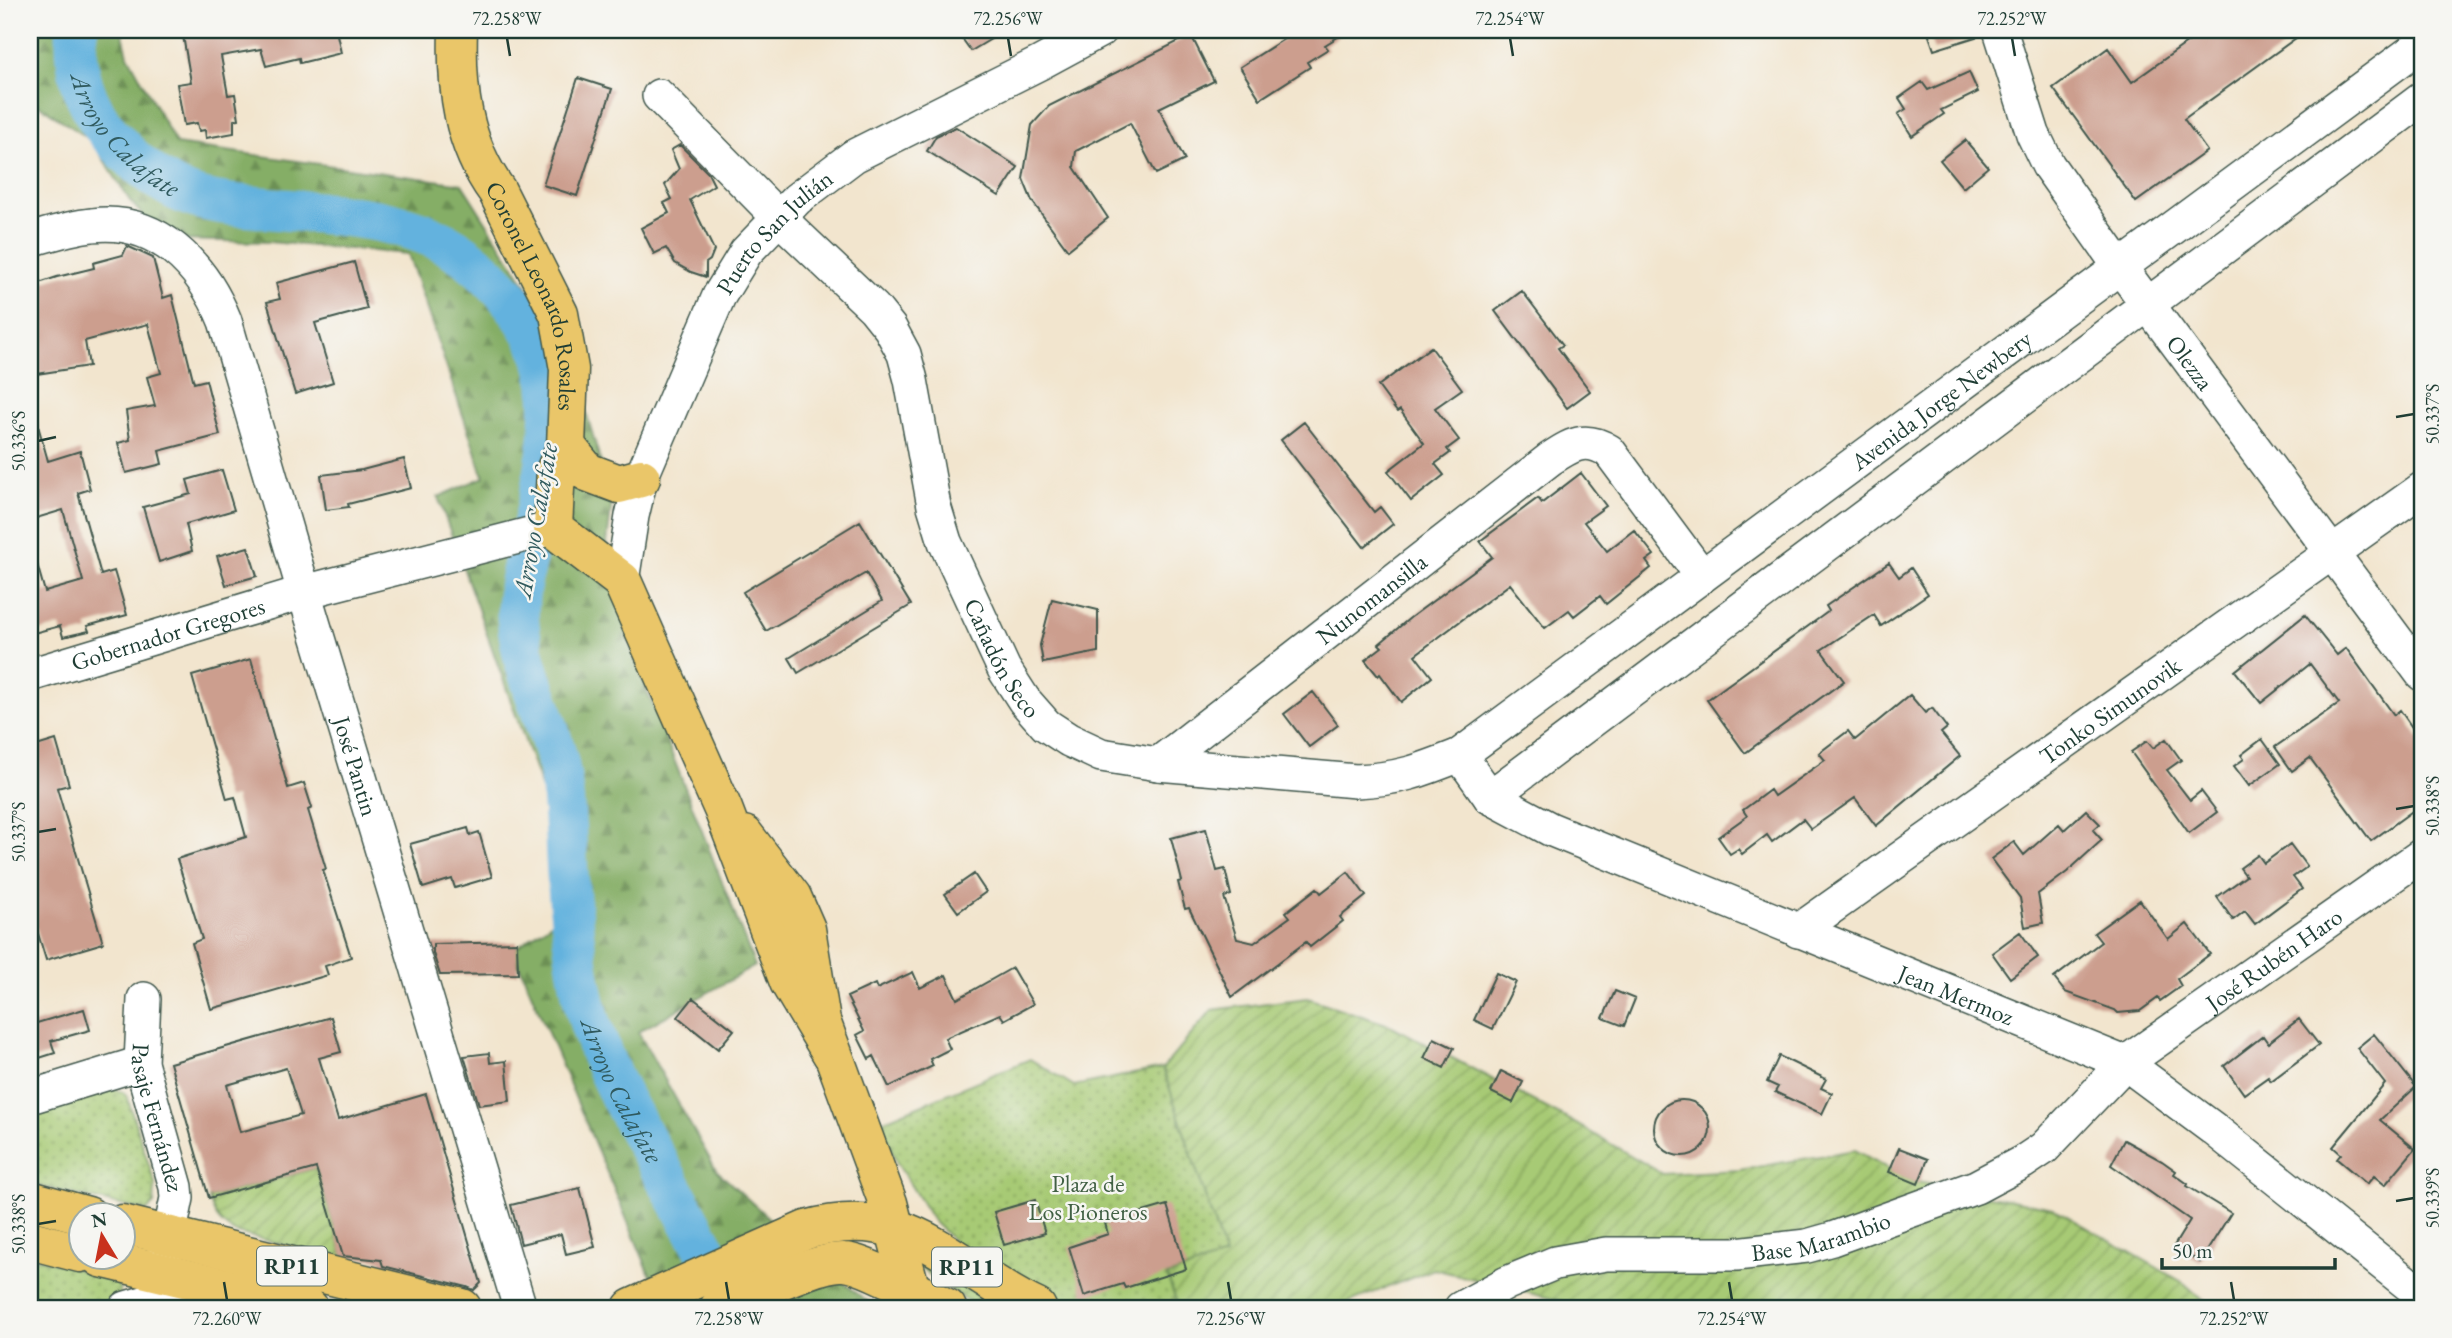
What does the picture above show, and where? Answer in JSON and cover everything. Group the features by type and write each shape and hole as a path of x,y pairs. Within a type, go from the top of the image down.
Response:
{"main road":[{"name":"Coronel Leonardo Rosales","path":"458,30 460,97 473,153 497,191 559,314 569,369 566,446 533,533"},
{"path":"566,446 587,472 619,484 641,478"},
{"path":"533,533 622,581 723,809 789,982 832,1054 875,1166 911,1291"},
{"path":"823,1226 858,1203 868,1188 875,1166"},
{"path":"875,1166 954,1257"},
{"path":"30,1200 66,1210"},
{"name":"RP11","path":"635,1307 823,1226 872,1222 913,1235 1037,1308"},
{"path":"30,1240 66,1249"},
{"name":"RP11","path":"136,1249 153,1279"},
{"name":"RP11","path":"719,1308 820,1265 843,1262 853,1263 947,1308"},
{"name":"RP11","path":"136,1272 153,1279 462,1308"},
{"name":"RP11","path":"153,1279 207,1284 309,1308"}],"street":[{"name":"Puerto San Julián","path":"622,581 641,478 719,296 746,252 778,217 814,184 854,156 1041,63 1101,30"},
{"name":"Olezza","path":"2000,30 2033,134 2048,165 2120,267 2422,674"},
{"name":"Avenida Jorge Newbery","path":"1460,755 2422,44"},
{"name":"Cañadón Seco","path":"659,96 778,217 874,308 904,354 934,506 945,542 1004,668 1024,700 1046,724 1069,740 1101,755 1158,764 1356,781 1409,775 1460,755"},
{"name":"Avenida Jorge Newbery","path":"1490,797 2422,99"},
{"name":"José Pantin","path":"30,240 94,224 120,225 143,230 164,241 198,271 215,294 520,1308"},
{"name":"Nunomansilla","path":"1158,764 1550,458 1576,444 1598,444 1618,461 1702,576"},
{"name":"Tonko Simunovik","path":"1798,931 2422,489"},
{"path":"1796,506 1826,546"},
{"name":"Gobernador Gregores","path":"30,675 304,592 533,533"},
{"name":"Jean Mermoz","path":"1460,755 1490,797 1550,829 2125,1063 2215,1130 2422,1295"},
{"name":"José Rubén Haro","path":"2125,1063 2422,855"},
{"name":"Pasaje Fernández","path":"144,999 141,1063 176,1187 176,1203 153,1279"},
{"path":"30,1097 141,1063"},
{"name":"Base Marambio","path":"1468,1306 1531,1272 1567,1260 1628,1253 1736,1254 1783,1250 1832,1239 1951,1197 1999,1176 2043,1148 2125,1063"}],"green space":[{"path":"39,30 122,30 128,55 176,144 462,184 568,351 612,500 607,543 631,650 755,966 638,1032 716,1170 820,1265 876,1308 674,1308 649,1272 513,950 582,901 438,497 484,477 408,254 269,242 172,240 146,219 130,201 92,141 30,99 30,64"},
{"path":"1308,998 1392,1026 1569,1120 1663,1174 1739,1170 1855,1150 1912,1181 2053,1208 2184,1283 2212,1308 1589,1308 1434,1269 1334,1308 1179,1308 1167,1276 1225,1256 1163,1068 1212,1010"},
{"name":"Plaza de Los Pioneros","path":"1030,1059 1074,1086 1163,1068 1225,1256 1168,1276 1179,1308 1044,1308 987,1273 933,1221 897,1163 880,1122"},
{"path":"109,1088 123,1092 127,1097 155,1184 154,1204 146,1211 136,1209 136,1202 107,1202 30,1184 30,1112"},
{"path":"316,1168 345,1261 234,1232 221,1222 209,1198"},
{"path":"30,1256 66,1266 66,1272 88,1272 114,1279 118,1283 120,1294 101,1305 89,1308 30,1308"},
{"path":"918,1256 1016,1308 980,1308 934,1279 920,1266"}],"building":[{"path":"182,30 212,30 213,37 257,30 336,30 341,53 300,63 299,58 266,66 261,49 221,56 228,95 235,94 239,119 234,120 234,133 206,138 205,130 199,131 197,123 184,125 177,84 191,82"},
{"path":"956,30 1006,30 971,51"},
{"path":"1298,30 1349,30 1325,45 1328,49 1307,62 1310,67 1260,99 1240,67"},
{"path":"1927,30 1981,30 1982,35 1934,50"},
{"path":"2205,30 2307,30 2184,119 2207,151 2136,202 2053,88 2108,48 2132,82"},
{"path":"1191,35 1214,81 1159,108 1185,160 1156,174 1130,123 1076,151 1074,167 1108,218 1068,250 1032,201 1023,179 1032,125 1049,106"},
{"path":"1969,72 1978,92 1941,110 1944,114 1912,136 1898,114 1906,109 1899,98 1922,82 1928,90"},
{"path":"578,78 612,89 577,196 543,185"},
{"path":"956,127 1018,167 999,196 927,151 936,136"},
{"path":"1965,140 1988,167 1963,188 1940,160"},
{"path":"680,145 708,173 714,185 690,200 714,250 706,263 706,277 675,263 666,248 654,254 641,228 669,213 664,203 672,199 665,185 679,169 671,150"},
{"path":"127,246 153,258 163,298 172,295 194,383 206,380 220,435 159,451 162,464 126,473 118,443 130,440 126,411 155,406 147,377 161,373 148,324 85,341 89,366 30,375 30,286 94,268 93,263 123,255"},
{"path":"354,262 367,309 315,323 333,382 295,394 267,302 280,299 276,283"},
{"path":"1522,291 1563,345 1558,348 1590,391 1567,408 1495,311"},
{"path":"1431,347 1462,389 1435,408 1459,440 1447,449 1450,453 1435,464 1444,475 1411,501 1388,471 1424,443 1378,386"},
{"path":"30,415 35,415 48,461 80,451 90,489 78,493 101,575 114,571 127,615 87,626 89,631 63,637 60,626 30,634 30,558 35,557 45,592 83,581 63,510 30,520"},
{"path":"1304,422 1374,512 1380,507 1393,524 1364,547 1281,440"},
{"path":"404,459 411,488 348,504 349,507 326,510 321,475 362,470"},
{"path":"222,470 234,510 186,524 192,551 159,562 143,507 191,494 187,480"},
{"path":"1581,473 1606,506 1584,522 1607,551 1634,530 1654,555 1646,561 1651,568 1606,604 1600,596 1574,616 1569,610 1545,628 1510,584 1415,655 1432,677 1401,702 1380,674 1378,676 1365,660 1382,647 1379,644 1410,618 1492,557 1480,541 1538,498 1542,503"},
{"path":"860,521 911,605 798,673 789,658 882,601 866,573 766,631 743,592"},
{"path":"248,547 257,576 226,585 217,556"},
{"path":"1889,563 1899,577 1911,568 1928,594 1881,626 1874,615 1821,650 1844,681 1745,753 1707,700 1829,611 1826,606"},
{"path":"1052,599 1098,610 1098,652 1043,663 1040,645"},
{"path":"2305,615 2337,655 2346,648 2394,715 2400,710 2422,742 2422,804 2371,841 2310,758 2292,771 2275,747 2339,703 2310,664 2261,703 2235,671"},
{"path":"251,659 288,788 304,783 312,808 308,810 326,869 323,870 351,957 325,966 328,975 211,1009 192,943 202,939 177,859 246,837 235,797 227,799 192,676"},
{"path":"1313,692 1338,725 1309,747 1284,714"},
{"path":"1910,695 1925,713 1932,708 1947,728 1941,733 1960,756 1876,826 1855,798 1811,829 1803,819 1772,842 1767,835 1742,854 1738,849 1730,854 1718,837 1747,816 1743,810 1770,790 1774,796 1825,760 1819,753 1848,731 1855,740"},
{"path":"2166,739 2181,760 2167,770 2190,800 2201,791 2217,812 2189,833 2131,752 2147,741 2153,748"},
{"path":"2262,739 2280,764 2249,786 2234,766 2244,759 2241,755"},
{"path":"56,740 69,785 57,788 103,943 46,960 30,907 30,748"},
{"path":"2086,810 2100,824 2093,830 2102,840 2038,894 2043,923 2025,927 2020,898 1991,859 2014,842 2024,855 2059,824 2064,830"},
{"path":"468,828 470,835 479,832 492,877 455,888 452,879 423,888 410,844"},
{"path":"1206,829 1217,871 1225,869 1231,895 1224,897 1237,939 1254,943 1290,917 1286,912 1317,888 1321,893 1348,872 1366,896 1340,917 1343,921 1310,947 1306,942 1232,997 1189,908 1185,909 1178,882 1182,881 1171,838"},
{"path":"2290,844 2307,867 2293,877 2302,889 2255,924 2245,911 2233,920 2217,897 2246,876 2240,868 2258,855 2264,863"},
{"path":"974,874 986,892 958,912 945,894"},
{"path":"2140,900 2168,939 2187,924 2210,954 2177,979 2181,986 2140,1011 2118,1013 2065,992 2054,978 2101,942 2094,933"},
{"path":"2020,932 2038,957 2010,978 1992,953"},
{"path":"517,942 518,974 440,975 433,953 433,944"},
{"path":"1012,968 1033,1004 1004,1020 1000,1014 945,1038 950,1049 930,1059 933,1066 889,1087 874,1056 869,1059 857,1035 864,1031 847,997 875,984 877,989 913,972 920,988 946,975 957,999"},
{"path":"1496,973 1516,982 1493,1029 1474,1020"},
{"path":"1615,991 1635,999 1624,1026 1603,1018"},
{"path":"693,998 734,1030 718,1049 678,1017"},
{"path":"84,1009 90,1030 51,1041 55,1053 30,1061 30,1025"},
{"path":"331,1017 341,1052 319,1058 338,1120 426,1094 481,1283 474,1290 383,1266 381,1260 343,1256 316,1168 209,1198 170,1063","holes":["286,1068 301,1115 240,1132 227,1085"]},
{"path":"2299,1019 2319,1045 2271,1081 2268,1077 2244,1094 2224,1066 2263,1036 2268,1043"},
{"path":"2374,1034 2416,1087 2380,1120 2415,1149 2385,1185 2374,1176 2367,1184 2337,1159 2341,1154 2333,1147 2385,1084 2357,1048"},
{"path":"1434,1038 1454,1048 1444,1068 1424,1058"},
{"path":"489,1053 490,1063 506,1061 510,1101 479,1105 464,1056"},
{"path":"1779,1056 1826,1079 1821,1088 1832,1093 1822,1114 1775,1092 1778,1087 1767,1082"},
{"path":"1501,1071 1523,1082 1513,1103 1491,1092"},
{"path":"1682,1100 1693,1102 1702,1108 1708,1117 1708,1139 1702,1148 1693,1154 1682,1156 1671,1154 1662,1148 1656,1139 1654,1128 1656,1117 1662,1108 1671,1102"},
{"path":"2124,1140 2162,1161 2176,1171 2174,1174 2188,1184 2187,1186 2231,1213 2200,1262 2174,1246 2190,1220 2111,1165"},
{"path":"1899,1148 1928,1159 1918,1184 1889,1172"},
{"path":"580,1188 595,1247 566,1254 561,1234 521,1244 511,1205"},
{"path":"1035,1200 1045,1233 1004,1245 994,1212"},
{"path":"1167,1205 1186,1269 1125,1288 1123,1284 1084,1296 1069,1247 1108,1234 1105,1223"}],"waterway":[{"name":"Arroyo Calafate","path":"77,30 79,73 93,111 117,143 160,180 179,191 211,201 364,218 420,232 456,250 488,275 516,306 537,340 546,363 550,387 550,439 521,580 518,620 530,677 559,769 571,916 583,996 598,1045 618,1092 737,1301"}]}
